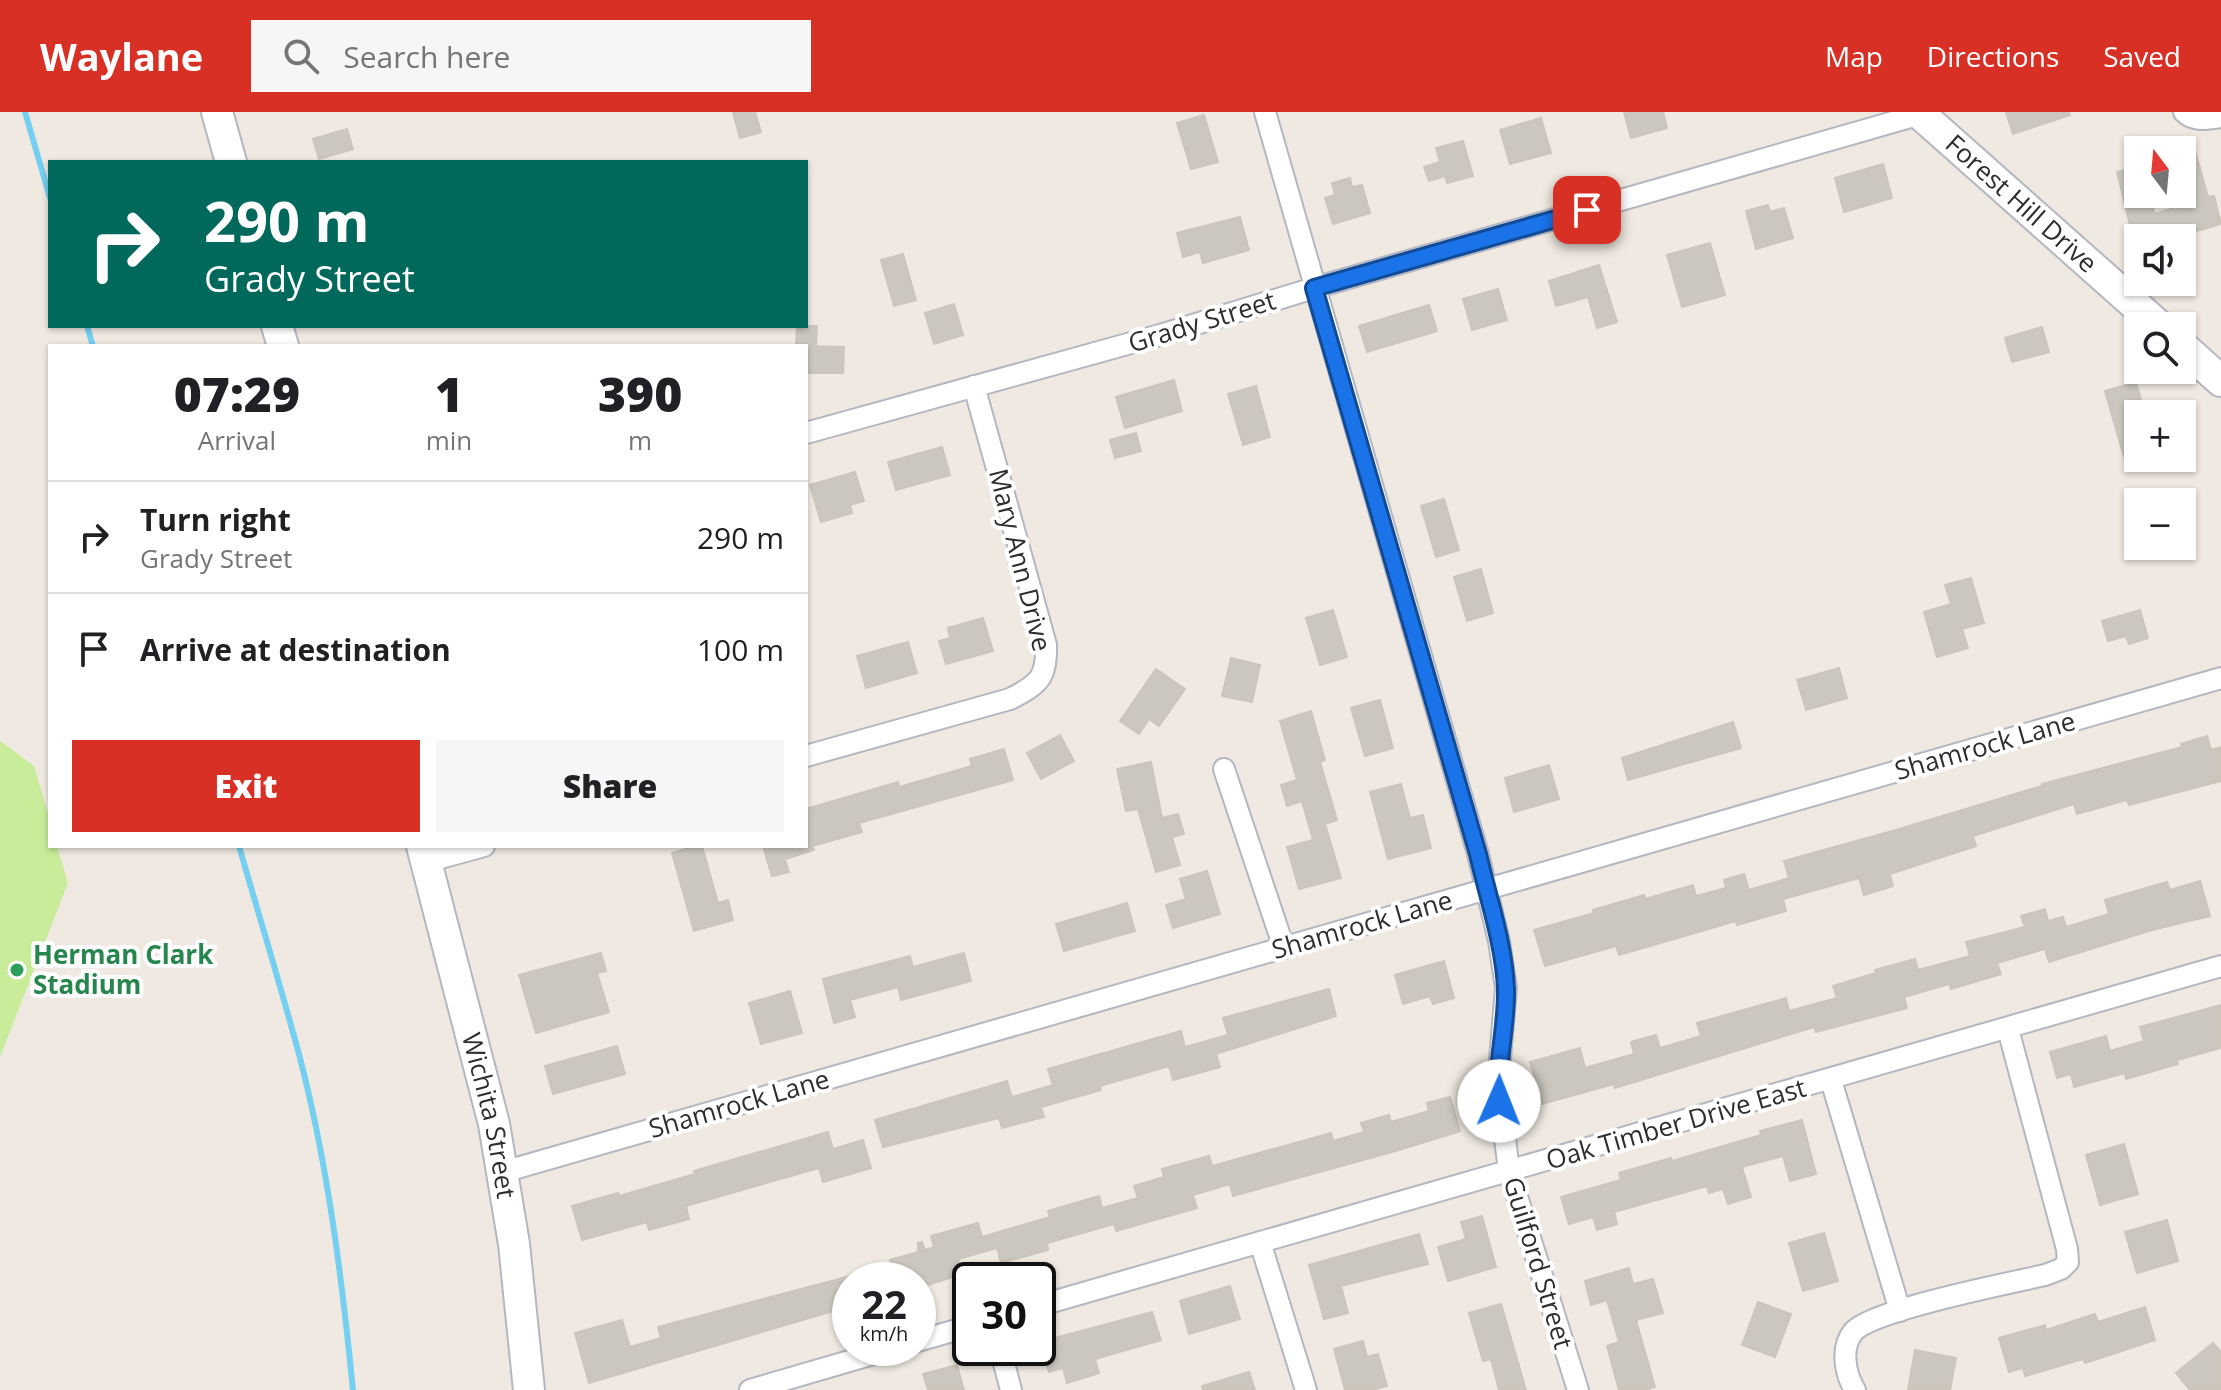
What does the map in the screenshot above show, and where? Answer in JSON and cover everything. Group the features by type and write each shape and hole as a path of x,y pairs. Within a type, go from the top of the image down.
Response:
{"main road":[{"path":"217,112 230,160"},
{"name":"Forest Hill Drive","path":"1919,113 2143,312"},
{"path":"2196,359 2221,381"},
{"name":"Wichita Street","path":"424,854 494,1124 514,1244 529,1390"}],"street":[{"name":"Guilford Street","path":"1265,112 1499,941 1506,988 1498,1082 1509,1171 1578,1390"},
{"path":"2184,112 2187,116 2204,120 2221,117"},
{"name":"Grady Street","path":"808,432 1160,335 1919,113"},
{"name":"Mary Ann Drive","path":"808,755 1010,699 1034,687 1047,668 1046,645 974,386"},
{"name":"Shamrock Lane","path":"503,1172 2221,678"},
{"path":"1224,769 1284,948"},
{"path":"424,854 469,848"},
{"name":"Oak Timber Drive East","path":"1056,1301 2221,966"},
{"path":"1855,1390 1846,1370 1845,1358 1854,1332 1867,1323 1900,1311 2045,1275 2061,1269 2068,1262 2008,1029"},
{"path":"1831,1080 1900,1311"},
{"path":"1260,1242 1306,1390"},
{"path":"750,1390 832,1366"},
{"path":"1005,1366 1011,1390"}],"green space":[{"name":"Herman Clark Stadium","path":"0,741 34,766 48,813 48,848 58,848 68,883 0,1057"}],"building":[{"path":"733,112 755,112 761,132 740,138"},
{"path":"1624,112 1663,112 1667,128 1631,138"},
{"path":"2006,112 2069,112 2070,115 2013,134"},
{"path":"1204,115 1218,162 1191,169 1177,123"},
{"path":"1541,118 1551,153 1510,164 1500,130"},
{"path":"347,129 353,149 319,159 313,139"},
{"path":"1463,141 1473,176 1447,183 1445,176 1429,181 1424,167 1440,162 1436,148"},
{"path":"2196,154 2208,197 2214,196 2221,224 2196,231 2196,224 2130,224 2126,208 2153,208 2155,214 2174,208 2196,208"},
{"path":"1883,164 1892,198 1844,212 1835,178"},
{"path":"2124,170 2124,201 2117,172"},
{"path":"1350,178 1352,187 1362,185 1370,213 1333,224 1325,198 1335,195 1332,183"},
{"path":"1768,205 1770,212 1784,208 1793,238 1756,249 1746,211"},
{"path":"1240,217 1249,250 1203,263 1200,252 1183,257 1177,233"},
{"path":"1710,243 1725,295 1682,307 1667,255"},
{"path":"903,254 916,300 894,306 881,260"},
{"path":"1599,265 1617,322 1597,328 1588,297 1556,306 1549,281"},
{"path":"1498,289 1507,320 1472,330 1463,299"},
{"path":"954,304 963,335 934,344 925,313"},
{"path":"1429,305 1437,331 1367,352 1359,326"},
{"path":"817,326 816,346 796,344 797,328"},
{"path":"2042,327 2049,352 2012,362 2005,338"},
{"path":"808,346 844,347 843,373 808,373"},
{"path":"1174,380 1182,411 1125,428 1116,397"},
{"path":"2137,384 2141,400 2124,400 2124,457 2105,391"},
{"path":"1256,386 1270,437 1243,445 1228,394"},
{"path":"1136,433 1141,451 1115,458 1110,440"},
{"path":"942,447 950,475 896,490 888,462"},
{"path":"855,472 864,501 850,505 852,513 821,522 810,485"},
{"path":"1444,499 1459,550 1436,557 1421,506"},
{"path":"1481,569 1493,613 1467,621 1454,577"},
{"path":"1971,578 1984,623 1962,629 1968,648 1937,657 1924,612 1951,604 1945,585"},
{"path":"1333,610 1347,657 1320,665 1306,618"},
{"path":"2140,610 2148,638 2129,644 2126,636 2108,641 2102,621"},
{"path":"983,618 993,651 946,664 939,641 950,638 948,628"},
{"path":"908,642 917,673 866,688 857,656"},
{"path":"1231,658 1260,665 1252,702 1222,696"},
{"path":"1839,668 1847,698 1806,710 1797,680"},
{"path":"1156,669 1185,689 1159,726 1149,719 1139,734 1120,721"},
{"path":"1380,700 1393,748 1365,756 1351,708"},
{"path":"1311,711 1325,760 1320,762 1337,820 1325,824 1341,878 1299,889 1287,847 1313,840 1302,801 1287,806 1281,785 1297,780 1280,721"},
{"path":"1733,722 1741,748 1628,780 1622,758"},
{"path":"1060,735 1074,761 1041,779 1027,753"},
{"path":"2207,736 2211,750 2221,747 2221,781 2129,805 2127,800 2077,814 2074,804 1973,836 1976,846 1890,874 1893,886 1864,895 1859,878 1783,899 1786,911 1737,925 1736,921 1619,955 1616,946 1545,966 1534,930 1644,895 1645,899 1693,885 1696,896 1726,888 1724,880 1744,874 1749,890 1789,878 1784,861 2042,784 2182,747 2181,744"},
{"path":"1004,749 1013,780 859,823 862,832 812,846 814,850 785,859 789,872 772,876 764,848 808,848 808,808 898,782 899,787 972,766 970,759"},
{"path":"1151,762 1162,818 1178,814 1184,834 1172,837 1180,865 1156,872 1138,809 1126,811 1117,769"},
{"path":"1549,765 1559,799 1514,812 1505,778"},
{"path":"1401,784 1410,818 1423,815 1431,848 1388,859 1370,792"},
{"path":"703,848 718,903 728,900 733,920 694,931 672,853"},
{"path":"1207,871 1220,914 1173,928 1166,905 1186,899 1180,879"},
{"path":"2200,881 2210,916 2152,930 2049,962 2045,949 1997,963 2001,974 1951,989 1949,984 1904,997 1907,1008 1816,1032 1814,1027 1615,1088 1614,1084 1542,1104 1530,1062 1580,1048 1585,1068 1634,1054 1631,1042 1656,1035 1660,1048 1701,1036 1697,1023 1786,998 1789,1011 1837,998 1833,986 1876,973 1875,970 1915,959 1918,970 1970,956 1966,942 2025,927 2021,916 2045,909 2048,921 2063,917 2066,927 2109,914 2105,900 2167,882 2170,890"},
{"path":"1127,903 1135,931 1064,951 1056,924"},
{"path":"601,953 606,971 597,973 609,1012 536,1033 519,975"},
{"path":"964,953 971,981 901,1000 898,987 850,1000 855,1017 834,1023 823,979 910,956 913,967"},
{"path":"1444,961 1454,998 1433,1004 1430,996 1403,1004 1395,975"},
{"path":"1329,989 1336,1016 1216,1054 1220,1067 1173,1080 1169,1066 1041,1107 1044,1117 1002,1128 999,1118 883,1147 875,1120 1007,1081 1012,1097 1053,1085 1048,1069 1181,1031 1185,1047 1228,1035 1223,1018"},
{"path":"790,991 802,1033 761,1044 749,1003"},
{"path":"2221,1005 2221,1048 2126,1079 2125,1073 2074,1087 2071,1074 2057,1078 2050,1052 2106,1036 2110,1051 2144,1041 2140,1027"},
{"path":"617,1046 625,1074 553,1094 545,1066"},
{"path":"1450,1097 1460,1131 1233,1196 1230,1184 1193,1195 1197,1208 1116,1231 1114,1224 1047,1243 1048,1250 1005,1262 1001,1262 997,1248 958,1259 959,1262 952,1262 952,1277 936,1282 936,1262 890,1262 918,1252 918,1243 922,1242 925,1250 934,1247 931,1236 978,1223 982,1237 1050,1217 1048,1211 1099,1196 1102,1208 1138,1198 1134,1186 1164,1177 1162,1169 1209,1156 1212,1166 1331,1133 1333,1141 1364,1132 1361,1123 1389,1115 1391,1122 1429,1111 1427,1103"},
{"path":"1802,1120 1816,1174 1790,1181 1783,1156 1742,1167 1751,1197 1728,1204 1723,1189 1709,1193 1707,1186 1614,1212 1617,1224 1597,1230 1593,1217 1569,1224 1561,1197 1621,1180 1619,1173 1671,1158 1672,1161"},
{"path":"828,1132 833,1149 863,1140 871,1168 823,1182 819,1168 686,1206 689,1219 649,1230 647,1222 582,1240 572,1206 618,1193 619,1196"},
{"path":"2124,1144 2138,1194 2100,1205 2086,1155"},
{"path":"1482,1216 1496,1267 1448,1281 1438,1247 1466,1239 1461,1222"},
{"path":"2167,1220 2178,1261 2137,1273 2125,1232"},
{"path":"1824,1233 1838,1281 1803,1291 1789,1243"},
{"path":"1419,1234 1428,1264 1341,1286 1348,1313 1324,1319 1309,1265"},
{"path":"1629,1268 1633,1284 1653,1279 1663,1313 1636,1320 1655,1387 1644,1390 1619,1390 1607,1346 1619,1342 1607,1300 1591,1305 1585,1281"},
{"path":"832,1281 832,1311 589,1383 575,1333 622,1320 630,1347 661,1338 658,1327"},
{"path":"1230,1286 1240,1319 1189,1334 1180,1301"},
{"path":"1758,1302 1791,1314 1775,1357 1742,1345"},
{"path":"1501,1304 1526,1390 1499,1390 1491,1359 1483,1361 1469,1313"},
{"path":"2145,1307 2155,1340 2085,1363 2083,1359 2025,1376 2023,1368 2009,1372 1999,1338 2045,1325 2046,1330 2095,1314 2098,1322"},
{"path":"1152,1312 1161,1340 1095,1359 1099,1373 1067,1383 1063,1368 1049,1372 1047,1366 1056,1366 1056,1338"},
{"path":"1363,1341 1367,1357 1378,1354 1387,1386 1372,1390 1345,1390 1334,1349"},
{"path":"2213,1343 2221,1352 2221,1390 2190,1390 2176,1373"},
{"path":"1915,1350 1956,1358 1950,1390 1908,1390"},
{"path":"957,1366 964,1390 928,1390 923,1374"},
{"path":"1249,1372 1255,1390 1203,1390 1202,1386"}],"waterway":[{"path":"25,112 48,191"},
{"path":"88,328 92,344"},
{"path":"240,848 300,1058 319,1140 339,1265 353,1390"}],"place":[{"name":"Herman Clark Stadium","path":"17,970"}],"route":[{"path":"1499,1101 1506,988 1499,941 1478,854 1314,288 1587,210"}]}
